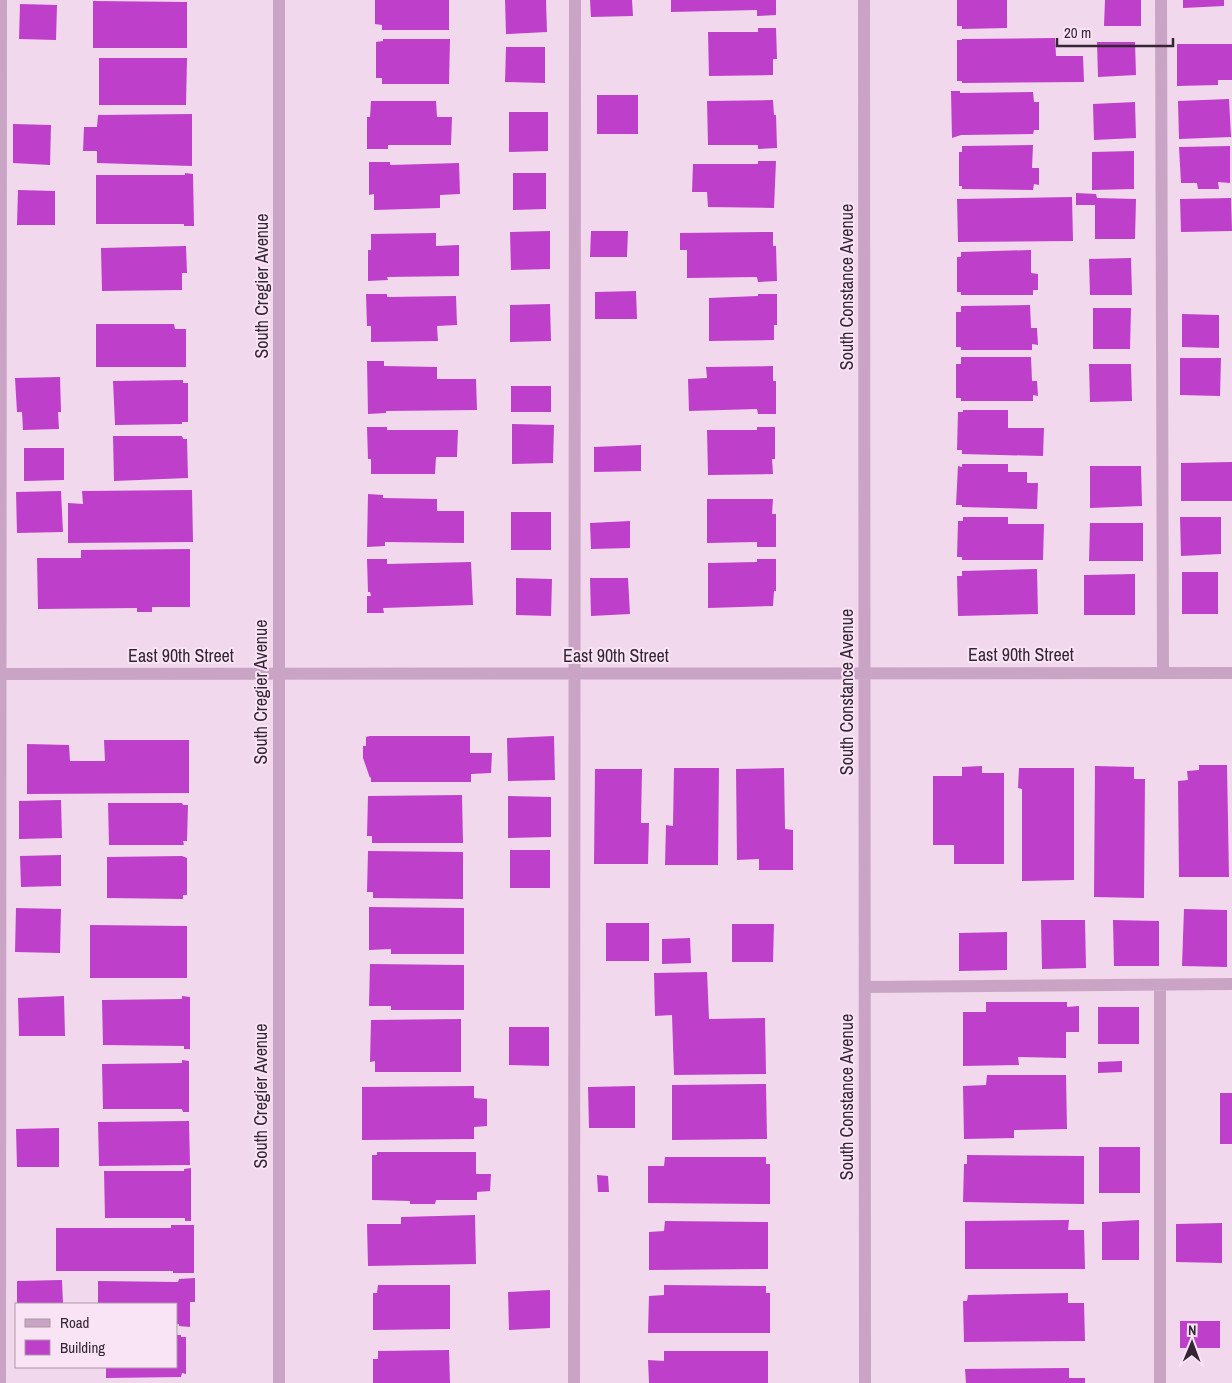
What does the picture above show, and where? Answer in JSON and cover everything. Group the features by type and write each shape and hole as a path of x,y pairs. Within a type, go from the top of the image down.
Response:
{"street":[{"path":"0,1383 1,0"},
{"name":"South Cregier Avenue","path":"279,0 279,1383"},
{"path":"574,1383 575,0"},
{"name":"South Constance Avenue","path":"864,0 865,1383"},
{"path":"1161,0 1163,673"},
{"name":"East 90th Street","path":"0,674 1232,673"},
{"path":"1160,984 1160,1383"},
{"path":"865,987 1232,984"}],"building":[{"path":"375,0 449,0 449,30 382,30 382,25 375,24"},
{"path":"505,0 546,0 547,32 506,34"},
{"path":"590,0 632,0 633,16 591,17"},
{"path":"671,0 776,0 776,15 757,16 757,10 671,12"},
{"path":"957,0 1007,0 1007,28 962,29 962,26 957,26"},
{"path":"1105,0 1141,0 1141,26 1104,26"},
{"path":"1183,0 1224,0 1224,6 1183,8"},
{"path":"93,1 187,2 187,48 93,48"},
{"path":"20,4 57,5 56,40 19,39"},
{"path":"758,28 776,28 777,59 773,59 773,75 709,76 708,32 758,32"},
{"path":"1055,38 1056,56 1083,56 1084,82 962,83 962,81 957,81 957,40"},
{"path":"383,39 450,39 449,84 382,84 382,78 376,78 376,42 383,41"},
{"path":"1097,42 1135,42 1136,75 1098,77"},
{"path":"1177,44 1232,44 1232,80 1218,80 1218,85 1177,86"},
{"path":"506,47 545,47 545,83 505,82"},
{"path":"99,58 187,58 186,105 99,105"},
{"path":"951,91 960,91 960,93 1033,92 1034,102 1039,102 1039,130 1034,130 1033,134 961,135 952,138"},
{"path":"597,95 638,95 638,134 597,134"},
{"path":"1229,99 1231,137 1179,139 1178,101"},
{"path":"773,100 774,115 776,115 777,148 758,149 758,145 708,145 707,101"},
{"path":"371,101 436,101 437,117 452,117 451,145 388,145 388,149 367,149 367,117 370,117"},
{"path":"1135,102 1136,138 1094,140 1093,104"},
{"path":"509,112 548,112 548,151 509,152"},
{"path":"192,114 192,166 97,163 97,151 83,151 84,127 97,127 98,115"},
{"path":"13,124 51,125 50,165 13,163"},
{"path":"1033,145 1032,168 1039,168 1039,185 1034,184 1033,190 962,189 962,186 959,186 959,152 962,152 962,146"},
{"path":"1230,146 1230,183 1218,182 1219,189 1198,189 1197,183 1181,183 1179,147"},
{"path":"1134,151 1134,189 1092,190 1092,152"},
{"path":"758,161 776,161 774,208 708,207 707,192 692,192 693,164 758,164"},
{"path":"369,162 390,162 390,165 459,163 460,194 440,195 440,208 374,210 374,194 369,195"},
{"path":"185,173 193,174 194,226 184,226 184,224 96,224 96,175 185,175"},
{"path":"513,173 546,173 546,209 513,210"},
{"path":"18,190 55,191 55,225 17,225"},
{"path":"1076,193 1096,194 1097,198 1136,199 1135,239 1095,239 1095,205 1076,205"},
{"path":"1072,197 1073,241 958,242 957,199"},
{"path":"1231,198 1232,231 1181,232 1180,199"},
{"path":"550,231 550,269 511,270 510,232"},
{"path":"591,231 628,231 627,257 590,257"},
{"path":"773,232 773,246 776,246 777,281 758,282 757,277 687,278 687,250 680,250 680,233"},
{"path":"436,233 436,246 459,245 459,276 387,277 388,280 368,281 368,250 371,250 371,234"},
{"path":"186,246 187,273 182,273 182,290 102,291 101,248"},
{"path":"1031,250 1031,273 1038,274 1038,290 1033,290 1033,295 961,295 961,292 957,292 957,257 961,257 961,252"},
{"path":"1131,258 1132,295 1090,295 1089,259"},
{"path":"636,291 637,319 595,319 595,292"},
{"path":"366,294 387,294 387,297 456,296 457,325 437,326 438,341 371,342 371,326 367,326"},
{"path":"758,294 777,294 777,325 774,325 774,340 709,341 709,298 758,296"},
{"path":"550,304 551,341 510,342 510,305"},
{"path":"1030,305 1031,328 1037,328 1038,345 1032,344 1032,350 961,350 961,347 956,347 956,312 961,312 961,306"},
{"path":"1093,308 1131,308 1130,349 1093,349"},
{"path":"1182,314 1219,315 1219,348 1182,347"},
{"path":"96,324 174,324 175,329 186,329 186,367 96,367"},
{"path":"961,357 1031,357 1032,381 1037,381 1038,396 1033,395 1033,401 961,401 961,398 956,398 956,364 961,364"},
{"path":"1180,358 1221,358 1220,396 1180,395"},
{"path":"367,361 384,361 384,366 437,367 437,379 476,379 477,410 386,411 386,413 368,414"},
{"path":"1089,364 1131,364 1132,401 1090,402"},
{"path":"773,366 773,381 776,381 776,414 758,414 757,409 689,411 688,379 707,378 706,367"},
{"path":"60,377 61,412 58,412 59,429 23,430 22,412 17,412 15,378"},
{"path":"183,380 183,383 188,383 188,422 182,422 182,424 115,425 113,381"},
{"path":"511,386 551,386 551,412 511,412"},
{"path":"963,410 1008,410 1008,428 1044,428 1043,456 962,454 962,450 957,450 958,412 963,412"},
{"path":"512,424 554,425 553,463 512,464"},
{"path":"367,427 387,427 387,430 458,430 457,457 436,457 435,474 371,474 371,459 368,459"},
{"path":"757,427 775,427 775,459 772,459 773,474 708,475 707,430 757,430"},
{"path":"113,436 182,436 183,439 187,439 188,478 114,481"},
{"path":"641,445 641,471 594,472 594,447"},
{"path":"24,448 64,448 64,480 24,481"},
{"path":"1232,462 1232,501 1181,501 1181,463"},
{"path":"962,464 1008,464 1008,472 1027,472 1027,483 1038,483 1037,509 962,507 962,505 956,505 958,466 962,467"},
{"path":"1090,466 1141,466 1142,506 1090,508"},
{"path":"192,490 193,542 68,543 68,503 83,504 82,491"},
{"path":"61,491 63,532 17,533 16,492"},
{"path":"368,494 383,495 383,498 437,499 437,511 464,511 464,543 385,542 385,546 367,547"},
{"path":"707,499 773,499 772,514 776,514 776,547 757,547 757,542 707,543"},
{"path":"511,512 551,512 551,550 511,550"},
{"path":"963,517 1008,517 1008,524 1044,524 1043,560 962,560 962,557 957,557 958,521 963,521"},
{"path":"1180,517 1221,517 1221,554 1181,556"},
{"path":"630,521 630,548 591,549 590,523"},
{"path":"1090,523 1143,523 1143,561 1089,561"},
{"path":"190,549 190,607 152,607 152,612 137,612 137,608 38,609 37,558 81,558 81,550"},
{"path":"367,559 387,559 387,564 471,562 473,605 383,608 384,613 367,613 367,596 371,596 370,592 368,592"},
{"path":"757,559 776,559 776,591 774,591 773,606 708,608 708,563 757,562"},
{"path":"1037,569 1038,614 958,616 957,576 962,576 962,571"},
{"path":"1182,572 1218,572 1218,614 1182,614"},
{"path":"1135,574 1135,615 1084,615 1084,575"},
{"path":"516,578 552,579 551,616 516,615"},
{"path":"590,578 628,578 630,614 591,616"},
{"path":"470,736 470,753 492,753 491,773 471,774 471,782 371,782 371,777 363,758 363,746 366,746 366,737"},
{"path":"554,736 555,780 508,781 507,738"},
{"path":"104,740 189,740 189,793 27,794 27,744 69,745 70,761 105,761"},
{"path":"1199,765 1227,765 1229,877 1179,877 1178,781 1188,780 1187,771 1199,770"},
{"path":"982,766 982,773 1004,773 1004,864 954,864 954,845 933,845 933,776 962,776 962,767"},
{"path":"1095,766 1134,767 1134,779 1145,779 1144,898 1094,897"},
{"path":"674,768 719,768 718,865 665,865 666,825 673,826"},
{"path":"784,768 785,829 793,830 793,870 759,870 759,859 737,860 736,769"},
{"path":"1019,768 1074,768 1074,880 1022,881 1022,789 1018,788"},
{"path":"595,769 642,769 641,823 649,823 648,864 594,864"},
{"path":"462,795 463,843 372,843 372,836 367,836 368,796"},
{"path":"508,796 551,797 551,837 508,838"},
{"path":"61,800 62,838 19,839 19,801"},
{"path":"108,803 182,803 183,805 188,805 187,841 183,841 184,845 109,845"},
{"path":"510,850 550,850 550,888 510,888"},
{"path":"368,851 463,852 463,899 373,898 373,892 367,892"},
{"path":"61,855 61,886 21,887 20,856"},
{"path":"182,856 187,858 187,895 183,895 183,899 107,898 107,857"},
{"path":"369,907 464,908 464,954 391,954 391,949 369,950"},
{"path":"16,908 61,909 60,953 15,952"},
{"path":"1184,909 1227,910 1227,967 1182,966"},
{"path":"1041,920 1085,920 1086,968 1042,969"},
{"path":"1113,920 1159,921 1159,966 1114,966"},
{"path":"606,923 649,923 649,961 606,961"},
{"path":"732,924 774,924 773,962 732,962"},
{"path":"90,925 187,926 187,978 90,978"},
{"path":"1007,932 1007,970 959,971 959,933"},
{"path":"690,938 691,963 662,964 662,939"},
{"path":"370,964 464,965 464,1010 391,1010 391,1006 369,1006"},
{"path":"707,972 709,1019 765,1018 766,1074 674,1075 672,1015 655,1016 654,973"},
{"path":"64,996 65,1036 19,1036 18,998"},
{"path":"182,996 190,997 190,1049 184,1049 184,1046 103,1045 102,1000 182,999"},
{"path":"986,1002 1067,1002 1067,1007 1079,1006 1079,1032 1066,1032 1066,1058 1018,1057 1019,1065 963,1066 963,1012 986,1012"},
{"path":"1098,1007 1139,1007 1139,1044 1098,1044"},
{"path":"461,1019 461,1072 375,1072 375,1061 370,1062 371,1020"},
{"path":"509,1027 549,1027 549,1066 509,1065"},
{"path":"182,1060 189,1061 189,1112 183,1112 182,1109 103,1109 102,1064 182,1063"},
{"path":"1122,1061 1122,1072 1098,1073 1098,1062"},
{"path":"987,1075 1066,1075 1067,1129 1014,1130 1014,1138 964,1139 963,1086 986,1085"},
{"path":"766,1084 767,1139 672,1140 672,1085"},
{"path":"474,1086 474,1098 487,1099 487,1126 474,1127 474,1139 362,1140 362,1087"},
{"path":"635,1086 635,1128 589,1128 588,1087"},
{"path":"1220,1093 1232,1093 1232,1144 1220,1144"},
{"path":"189,1121 190,1165 99,1166 98,1122"},
{"path":"59,1128 59,1167 17,1167 16,1129"},
{"path":"1099,1147 1140,1147 1140,1193 1099,1193"},
{"path":"377,1152 476,1152 476,1174 491,1174 490,1191 477,1192 477,1200 436,1200 435,1204 410,1204 410,1201 372,1200 372,1155 377,1155"},
{"path":"967,1155 1084,1156 1084,1204 963,1202 964,1164 967,1164"},
{"path":"665,1157 766,1157 766,1164 770,1164 770,1204 648,1203 648,1166 664,1166"},
{"path":"191,1168 191,1221 185,1221 185,1218 105,1218 104,1171 184,1171 184,1169"},
{"path":"597,1175 608,1176 609,1192 598,1192"},
{"path":"475,1215 476,1264 368,1266 367,1224 401,1224 401,1217"},
{"path":"1069,1220 1068,1230 1084,1230 1085,1269 965,1269 965,1221"},
{"path":"1139,1220 1139,1260 1102,1260 1102,1222"},
{"path":"665,1221 768,1222 768,1269 649,1270 649,1232 664,1231"},
{"path":"1222,1223 1222,1263 1176,1262 1176,1224"},
{"path":"171,1225 194,1225 194,1273 173,1273 173,1271 56,1271 56,1228 171,1228"},
{"path":"195,1278 195,1302 190,1302 190,1327 179,1326 178,1324 178,1303 98,1303 98,1281 178,1282 179,1279"},
{"path":"62,1280 63,1303 17,1303 17,1281"},
{"path":"378,1285 450,1285 450,1329 373,1330 373,1293 377,1293"},
{"path":"664,1285 766,1286 766,1293 770,1293 770,1333 648,1333 649,1296 664,1295"},
{"path":"550,1290 550,1328 509,1330 508,1292"},
{"path":"1068,1293 1068,1303 1084,1303 1085,1341 964,1342 963,1301 967,1301 968,1295"},
{"path":"1180,1321 1220,1321 1220,1348 1180,1348"},
{"path":"178,1335 186,1337 186,1374 182,1373 181,1377 106,1378 106,1368 178,1368"},
{"path":"449,1350 450,1383 373,1383 373,1359 378,1359 378,1351"},
{"path":"664,1351 768,1351 768,1383 649,1383 648,1360 664,1361"},
{"path":"1069,1368 1069,1378 1085,1378 1085,1383 966,1383 965,1369"}]}
